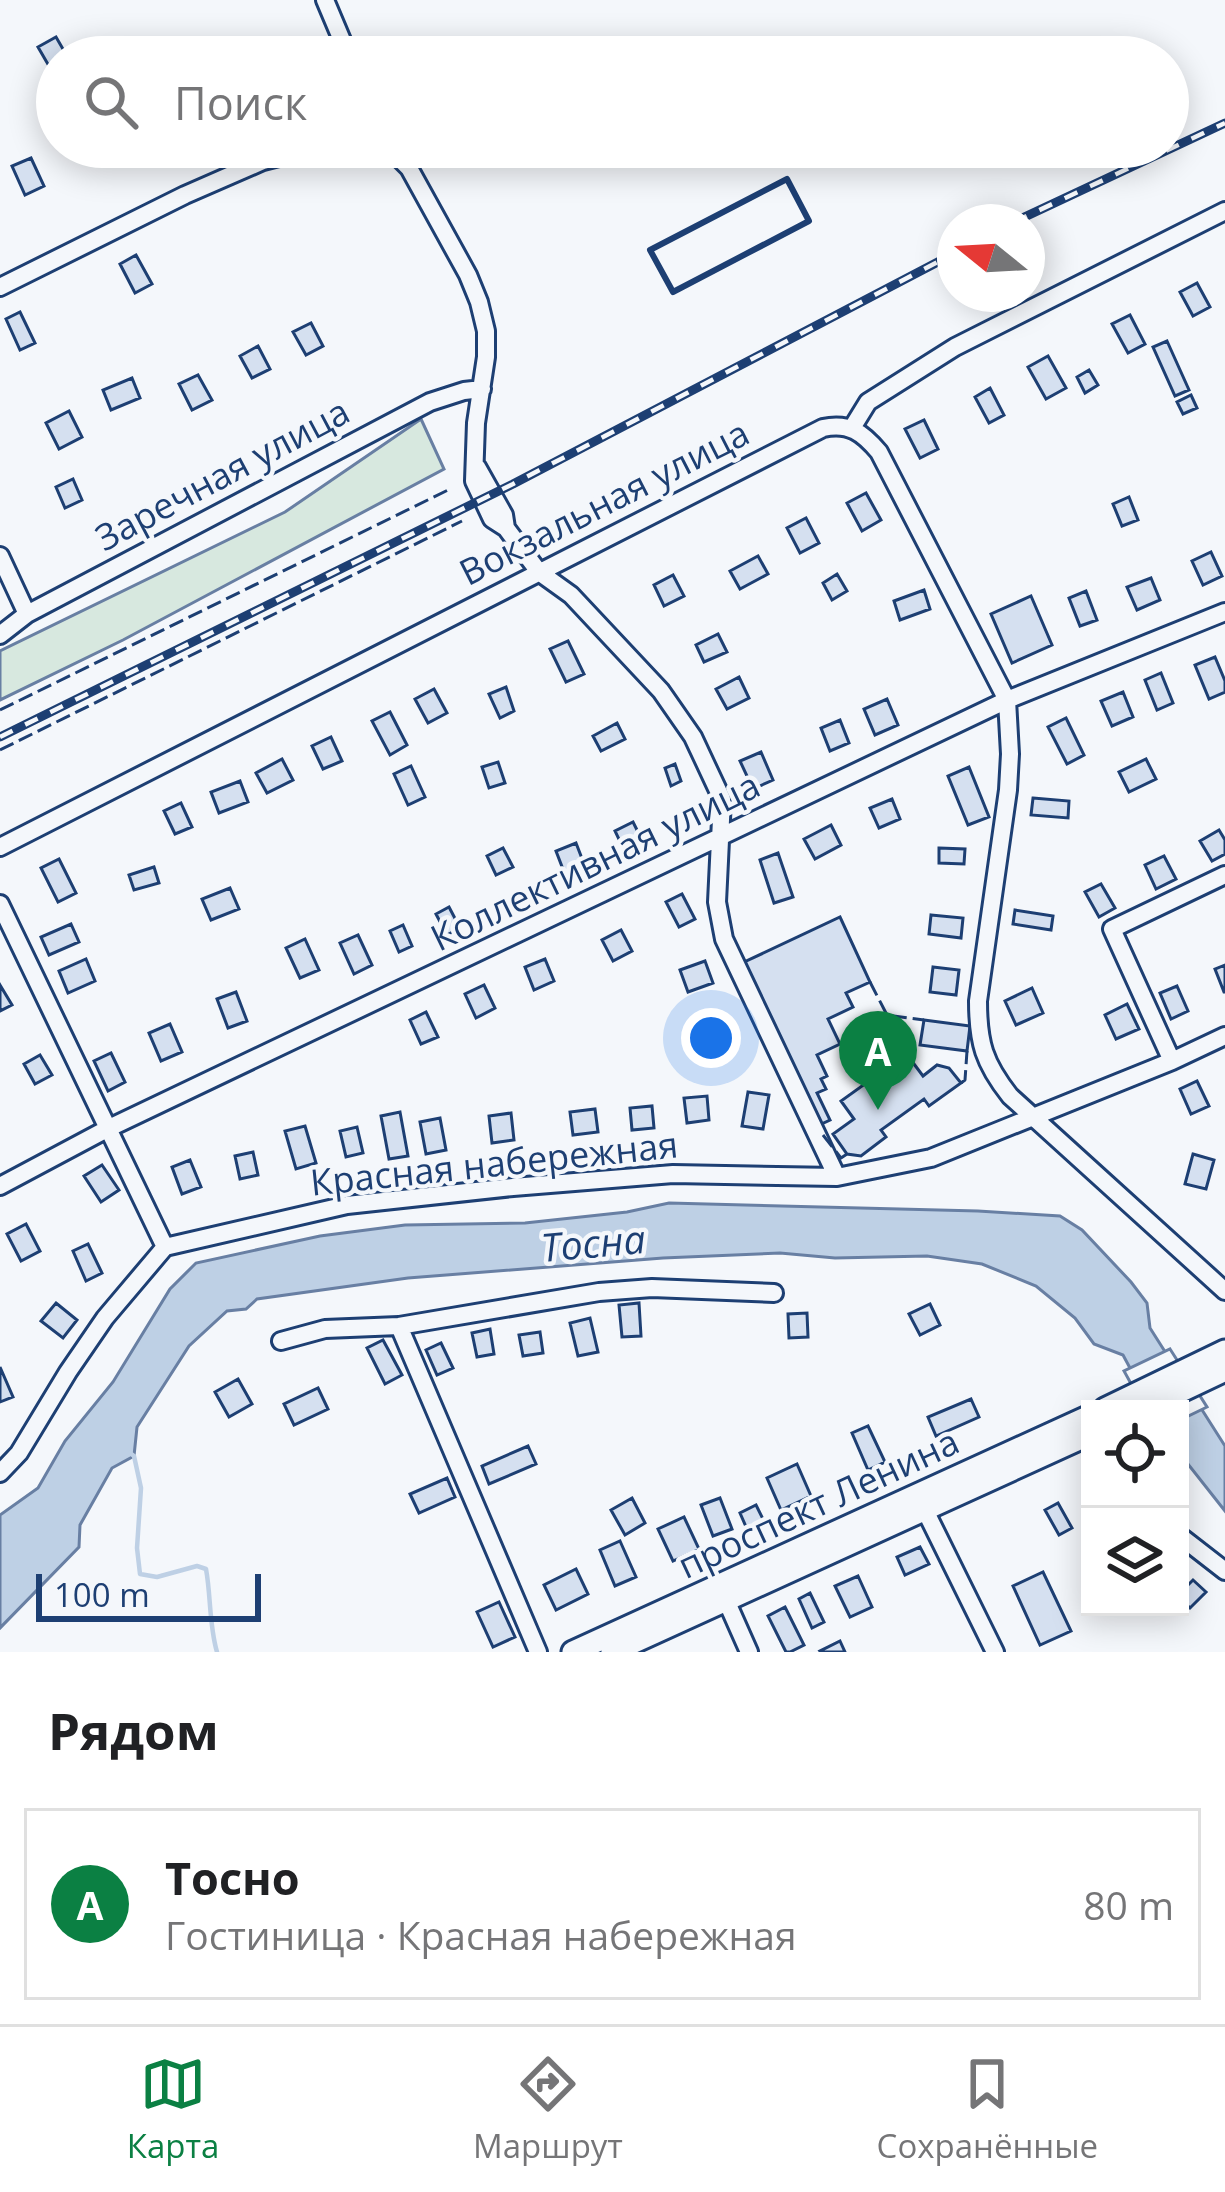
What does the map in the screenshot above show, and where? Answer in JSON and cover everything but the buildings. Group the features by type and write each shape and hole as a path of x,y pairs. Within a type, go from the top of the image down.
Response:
{"main road":[{"path":"1124,1400 1225,1351"},
{"path":"1162,1400 1225,1370"},
{"name":"проспект Ленина","path":"574,1652 1081,1436"},
{"name":"проспект Ленина","path":"612,1652 723,1592"}],"street":[{"path":"325,0 340,36"},
{"path":"0,287 247,168"},
{"path":"409,168 479,302 486,338 476,423 477,466 504,515 506,528 539,572 571,595 661,691 693,737 722,799 717,902 724,939 837,1177"},
{"path":"1225,211 955,347 868,402 852,428 879,452 1007,700 1008,790 978,1001 978,1031 992,1074 1032,1118 1225,1291"},
{"name":"Заречная улица","path":"0,635 27,614 430,402 482,389"},
{"name":"Вокзальная улица","path":"0,847 823,428 852,428"},
{"path":"0,556 27,614"},
{"name":"Коллективная улица","path":"0,1186 107,1129 1007,700 1225,612"},
{"path":"1172,1061 1112,929 1225,875"},
{"path":"0,904 165,1247 105,1318 19,1453 0,1473"},
{"name":"Красная набережная","path":"165,1247 347,1205 513,1187 673,1174 837,1177 931,1158 1225,1036"},
{"path":"281,1341 325,1329 399,1326 599,1292 652,1288 773,1293"},
{"path":"399,1326 538,1652"},
{"path":"921,1501 994,1652"},
{"path":"1189,1543 1225,1571"},
{"path":"723,1592 749,1652"}],"shaded area":[{"path":"421,419 444,469 0,700 0,651 285,512"}],"water":[{"name":"Тосна","path":"669,1203 1060,1216 1082,1230 1147,1303 1150,1328 1225,1446 1225,1511 1189,1465 1189,1400 1147,1400 1123,1355 1094,1344 1075,1318 1036,1286 982,1264 927,1256 835,1258 780,1253 408,1278 257,1299 246,1309 227,1311 189,1346 137,1427 134,1456 112,1468 80,1525 79,1547 0,1628 0,1515 38,1488 65,1441 113,1382 170,1289 196,1263 320,1236 405,1225 525,1223"}],"pier":[{"path":"1170,1349 1207,1407 1189,1416 1189,1400 1140,1400 1124,1371"}],"waterway":[{"path":"130,1453 141,1488 140,1574 157,1577 197,1566 206,1569 217,1652"}],"railway":[{"path":"1189,140 1225,123"},
{"path":"1045,207 1129,168"},
{"path":"0,737 513,484 937,262"}],"fence":[{"path":"0,710 448,490"},
{"path":"0,750 462,521"},
{"path":"870,982 887,1015 924,1020"},
{"path":"961,1083 967,1051"},
{"path":"823,1135 841,1158 847,1154"}],"wall":[{"path":"787,179 809,221 673,292 650,250 787,179"}],"place":[{"name":"Тосно","path":"878,1110"}]}
